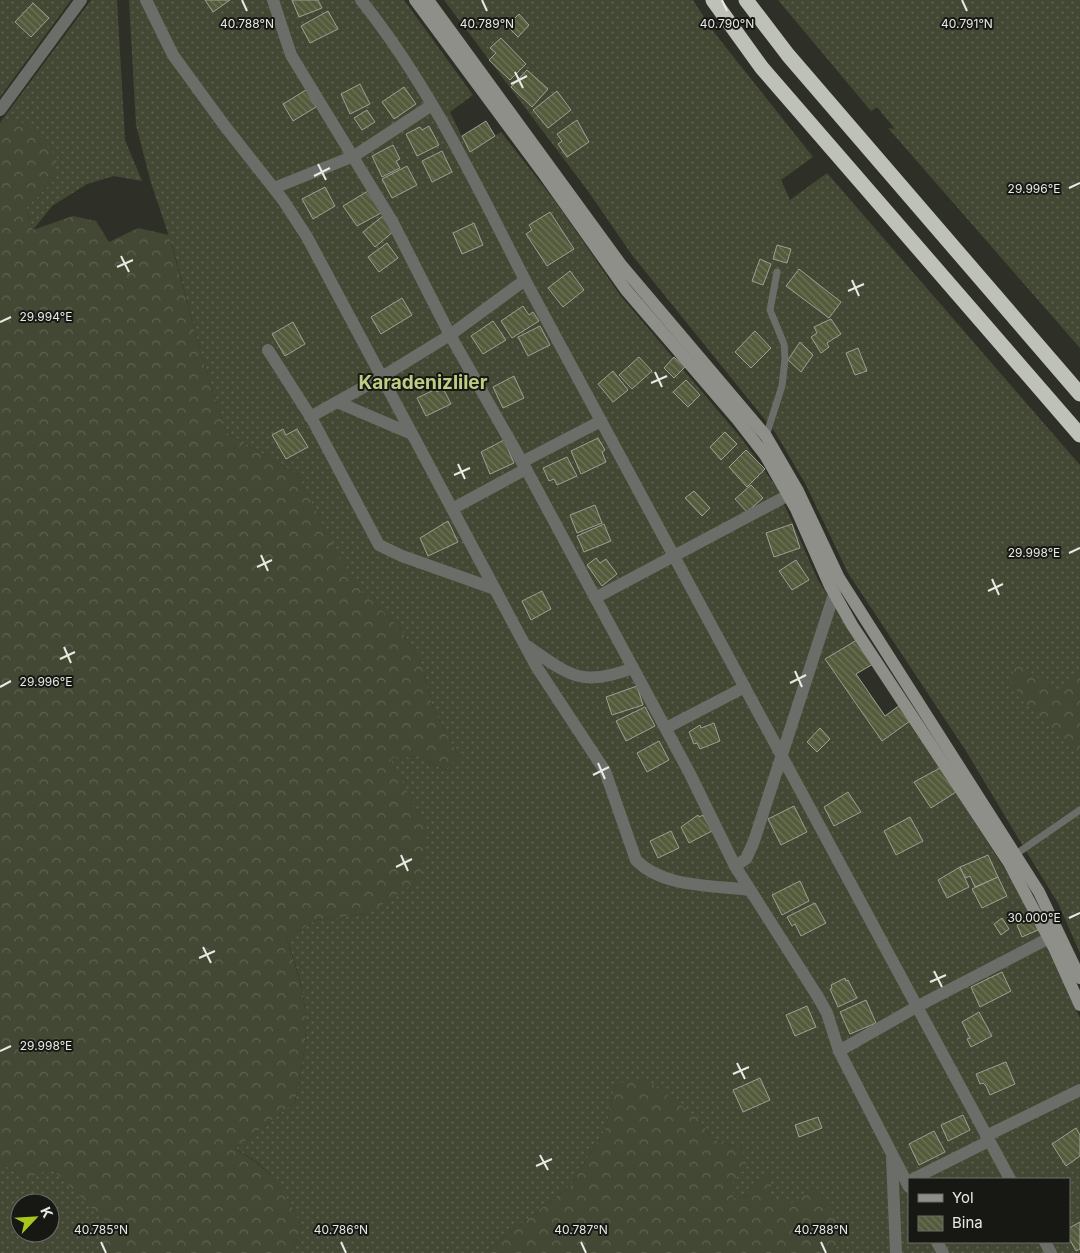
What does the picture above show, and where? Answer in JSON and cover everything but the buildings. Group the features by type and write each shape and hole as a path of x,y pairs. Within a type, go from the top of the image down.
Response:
{"highway":[{"path":"713,0 762,68 1080,435"},
{"path":"746,0 788,56 1080,394"}],"main road":[{"path":"414,0 543,173 626,290 737,420 793,493 839,578 1016,854 1054,936 1080,1005"},
{"path":"428,0 622,266 766,436 793,493 834,593 1009,863 1080,978"}],"street":[{"path":"0,110 81,0"},
{"path":"146,0 173,55 274,188 306,237 524,644 605,771 636,860 646,869 664,877 686,882 750,890"},
{"path":"273,0 291,55 392,221 450,335 524,465 666,728 735,866 827,1013 839,1051 908,1181"},
{"path":"361,0 412,70 467,167 525,280 1009,1178"},
{"path":"274,188 354,156 432,105"},
{"path":"310,417 380,378 450,335 525,280"},
{"path":"268,350 310,417 379,544 402,556 495,589"},
{"path":"337,402 412,434"},
{"path":"452,509 601,421"},
{"path":"596,598 793,493"},
{"path":"735,866 746,859 754,841 839,578"},
{"path":"524,644 562,670 580,678 598,679 633,668"},
{"path":"666,728 746,687"},
{"path":"839,1051 918,1006 1054,936"},
{"path":"918,1178 988,1138 1080,1090"},
{"path":"892,1153 896,1253"}],"lane":[{"path":"766,436 782,386 785,359 784,344 770,310 777,272"},
{"path":"1016,854 1079,812"}],"green space":[{"path":"0,0 71,0 0,97"},
{"path":"91,0 117,0 125,140 142,181 114,176 87,184 52,206 33,230 26,208 54,180 2,120"},
{"path":"129,0 404,0 473,95 450,112 469,151 501,132 555,201 620,295 742,439 777,488 818,580 857,640 825,660 882,741 910,721 1024,899 1080,1018 1080,1253 833,1253 844,1232 771,1197 771,1174 749,1196 733,1198 733,1181 742,1149 712,1139 698,1118 615,1084 606,1128 571,1185 484,1253 293,1253 302,1226 289,1202 267,1172 248,1156 235,1149 295,1102 303,1056 306,1021 301,983 287,939 316,920 368,914 428,831 389,758 418,756 445,770 459,757 434,711 420,660 399,627 361,591 334,548 298,475 226,432 202,358 173,248 151,183 136,125"},
{"path":"444,0 693,0 713,31 813,157 781,180 790,200 827,173 1080,465 1080,953 1058,903 966,751 848,573 806,485 775,432 632,255 588,191"},
{"path":"778,0 1080,0 1080,348 888,128 895,129 877,107 871,111"},
{"path":"2,120 26,123 57,157 54,180 26,208 33,230 73,216 96,221 109,242 138,228 169,235 202,358 226,432 298,475 334,547 361,591 399,627 420,660 434,711 459,757 445,770 418,756 390,758 428,831 420,879 368,914 316,920 287,939 300,983 306,1021 303,1056 295,1102 235,1149 268,1173 289,1201 302,1226 293,1253 98,1253 106,1222 52,1169 25,1179 0,1162 0,123"},
{"path":"1017,662 1057,692 1080,672 1080,754 1028,706 1010,680"},
{"path":"647,1080 698,1118 712,1139 742,1149 747,1167 733,1181 733,1198 749,1196 753,1183 771,1174 771,1197 789,1204 817,1189 844,1232 833,1253 484,1253 571,1185 606,1128 615,1083"},
{"path":"0,1162 25,1179 51,1168 107,1222 98,1253 0,1253"}],"district":[{"name":"Karadenizliler","path":"423,382"}]}
